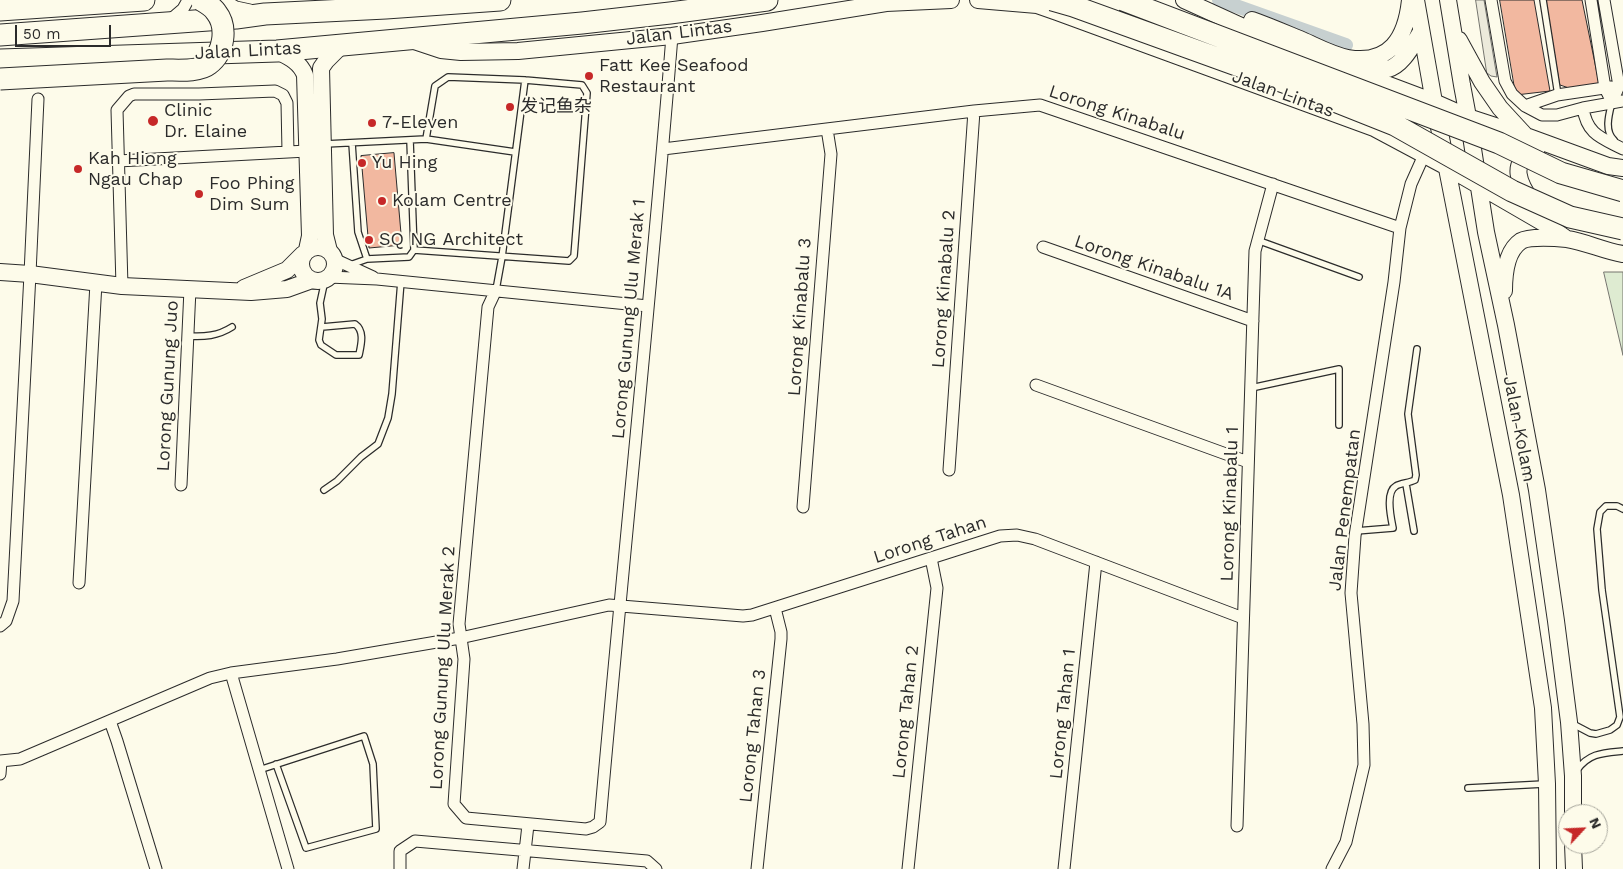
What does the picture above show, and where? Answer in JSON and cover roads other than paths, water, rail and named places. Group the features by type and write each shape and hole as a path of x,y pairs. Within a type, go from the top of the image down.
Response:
{"highway":[{"path":"0,10 144,0"},
{"path":"0,80 190,70 208,66 217,56 221,46 224,35 223,25 216,11 201,0"},
{"name":"Jalan Lintas","path":"0,35 236,18 349,5 386,8 500,0"},
{"name":"Jalan Lintas","path":"0,60 277,51 406,38 582,24 767,0"},
{"name":"Jalan Lintas","path":"1052,0 1313,93 1395,125 1520,195 1570,217 1623,229"},
{"name":"Jalan Lintas","path":"1123,0 1499,143 1561,173 1623,191"}],"main road":[{"path":"851,10 873,0"},
{"name":"Jalan Lintas","path":"406,38 441,50 480,52 527,50 672,36 851,10 886,3 952,0"},
{"name":"Jalan Lintas","path":"978,0 1037,5 1374,128 1447,167 1547,225 1567,239"},
{"path":"1184,0 1285,46 1434,102 1468,117 1526,136 1582,158 1608,166 1623,168"},
{"path":"1201,0 1347,58 1368,59 1386,52 1395,46 1402,34 1409,12 1410,0"},
{"name":"Jalan Kolam","path":"1416,0 1434,102 1511,495 1543,708 1547,784 1548,869"},
{"name":"Jalan Kolam","path":"1448,0 1489,249 1506,325 1536,490 1569,722 1573,804"},
{"path":"1453,28 1482,82 1500,108 1526,136"},
{"path":"1360,74 1389,69 1408,52 1421,32"},
{"path":"0,272 122,286 251,292 287,290 322,279 334,269 337,258 325,235 321,68 342,45"},
{"path":"277,51 292,59 302,68 305,75 310,236 301,259 301,269 307,278 322,279"},
{"path":"1547,225 1526,195 1519,180 1519,165 1525,156 1534,152 1582,158"},
{"path":"1506,325 1504,278 1508,258 1513,249 1522,241 1536,238 1567,239 1609,252 1623,254"},
{"path":"1471,292 1473,251 1476,245 1480,243 1489,249"},
{"path":"238,291 287,270 311,248 320,247 337,258"},
{"path":"1573,854 1574,869"}],"street":[{"path":"166,23 179,14 188,0"},
{"path":"224,0 236,7 265,14"},
{"path":"1492,0 1505,81 1512,94 1525,106 1542,115 1557,115 1618,102"},
{"path":"1591,0 1604,88 1618,102"},
{"path":"1604,0 1621,86 1618,102"},
{"name":"Lorong Gunung Ulu Merak 1","path":"600,822 672,36"},
{"path":"1525,106 1558,95 1621,86"},
{"path":"122,286 117,110 129,96 134,94 275,91 283,95 287,103 288,152"},
{"path":"0,626 6,621 12,602 38,99"},
{"name":"Lorong Kinabalu","path":"663,150 1040,104 1400,228"},
{"path":"1583,108 1587,126 1594,133 1622,148"},
{"name":"Lorong Kinabalu 2","path":"950,470 974,111"},
{"name":"Lorong Kinabalu 3","path":"803,508 831,154 827,129"},
{"path":"118,161 307,151"},
{"name":"Jalan Penempatan","path":"1332,869 1346,842 1364,765 1363,724 1351,593 1356,531 1394,282 1400,228 1411,184 1424,155"},
{"name":"Lorong Kinabalu 1","path":"1237,826 1255,251 1273,184"},
{"name":"Lorong Kinabalu 1A","path":"1043,247 1253,321"},
{"path":"337,258 377,279"},
{"path":"322,279 377,279 648,306"},
{"path":"79,583 96,283"},
{"name":"Lorong Gunung Juo","path":"181,485 190,289"},
{"name":"Lorong Gunung Ulu Merak 2","path":"496,290 488,308 459,624 464,659 454,804 466,818 586,830 600,822"},
{"path":"1036,385 1248,462"},
{"name":"Lorong Tahan","path":"0,761 20,759 210,678 231,673 337,659 460,638 609,605 742,616 752,615 1000,536 1017,535 1035,539 1243,618"},
{"name":"Lorong Tahan 2","path":"908,869 937,588 931,558"},
{"name":"Lorong Tahan 1","path":"1064,869 1096,562"},
{"name":"Lorong Tahan 3","path":"757,869 781,639 775,608"},
{"path":"231,673 288,869"},
{"path":"110,721 156,869"},
{"path":"0,761 0,774"},
{"path":"523,869 528,825"},
{"path":"400,869 400,851 414,841 646,861 656,869"}],"lane":[{"path":"1543,0 1558,95"},
{"path":"414,250 569,261 574,256 588,93 582,85 525,80 448,77 435,86 426,140"},
{"path":"496,290 525,80"},
{"path":"1618,102 1608,116 1610,136 1622,148"},
{"path":"337,258 367,260 409,257 414,250 410,140"},
{"path":"323,144 426,140 515,152"},
{"path":"352,143 358,232 367,260"},
{"path":"1257,240 1359,277"},
{"path":"322,279 320,303 322,327 319,340 321,345 336,355 359,355 361,331 359,326 356,324 322,327"},
{"path":"324,490 338,481 361,457 378,444 388,418 392,394 401,281"},
{"path":"188,336 215,335 232,327"},
{"path":"1356,531 1393,528 1389,506 1391,492 1394,487 1415,480 1416,475 1408,414 1417,349"},
{"path":"1251,388 1339,369 1339,425"},
{"path":"1406,484 1414,531"},
{"path":"1569,722 1590,733 1596,734 1610,730 1617,725 1620,717 1602,590 1597,529 1600,512 1606,506 1617,506 1623,509"},
{"path":"259,770 276,764 364,736 373,764 376,829 306,848 276,764"},
{"path":"1573,776 1583,762 1591,757 1623,751"},
{"path":"1468,788 1547,784"}],"waterway":[{"path":"1219,0 1346,45"}],"place":[{"name":"Fatt Kee Seafood Restaurant","path":"589,76"},
{"name":"发记鱼杂","path":"510,107"},
{"name":"Clinic Dr. Elaine","path":"153,121"},
{"name":"7-Eleven","path":"372,123"},
{"name":"Yu Hing","path":"362,163"},
{"name":"Kah Hiong Ngau Chap","path":"78,169"},
{"name":"Foo Phing Dim Sum","path":"199,194"},
{"name":"Kolam Centre","path":"382,201"},
{"name":"SQ NG Architect","path":"369,240"}]}
